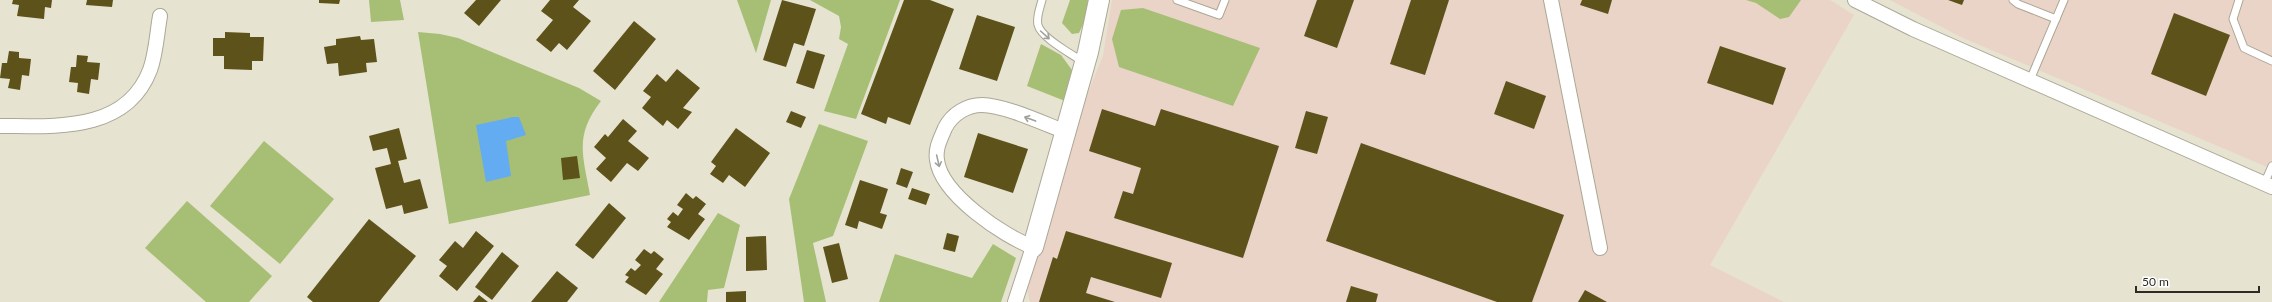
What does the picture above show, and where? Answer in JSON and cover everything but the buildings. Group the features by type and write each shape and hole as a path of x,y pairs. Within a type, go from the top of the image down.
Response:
{"street":[{"path":"1015,302 1033,247 1066,132 1085,63 1099,0"},
{"path":"1551,0 1600,248"},
{"path":"1855,0 1913,29 2268,185"},
{"path":"0,126 72,125 107,116 120,108 135,94 151,69 160,16"},
{"path":"1033,247 1006,234 973,210 943,175 937,161 937,150 948,123 957,114 970,107 983,105 997,107 1066,132"}],"lane":[{"path":"1042,0 1037,17 1038,26 1042,34 1085,63"},
{"path":"1176,0 1219,16 1225,0"},
{"path":"2013,0 2056,19"},
{"path":"2030,80 2064,0"},
{"path":"2239,0 2233,19 2244,48 2272,61"},
{"path":"2268,185 2272,166"}],"shaded area":[{"path":"1112,0 1830,0 1854,15 1710,265 1784,302 1030,302 1027,289 1086,97 1103,56"},
{"path":"1890,0 2272,0 2272,169 1963,38"}],"green space":[{"path":"369,0 400,0 404,20 371,22"},
{"path":"737,0 771,0 756,53"},
{"path":"810,0 900,0 856,119 824,111 848,44 839,39 841,27 839,16"},
{"path":"1070,0 1088,0 1085,20 1079,33 1072,34 1062,23"},
{"path":"1746,0 1801,0 1789,17 1780,19 1756,3"},
{"path":"1143,8 1260,48 1233,106 1119,67 1112,39 1121,10"},
{"path":"418,32 440,34 458,38 579,88 601,101 592,113 584,136 583,157 590,195 449,224"},
{"path":"1041,44 1061,55 1072,70 1065,101 1027,86"},
{"path":"819,124 868,141 833,236 813,243 826,302 804,302 789,199"},
{"path":"264,141 334,199 280,264 210,206"},
{"path":"187,201 272,276 249,302 206,302 145,248"},
{"path":"718,213 740,225 724,288 708,290 707,302 659,302"},
{"path":"993,244 1016,258 1001,302 879,302 895,254 972,278"}],"water":[{"path":"519,117 526,135 506,141 511,176 486,182 476,125"}]}
